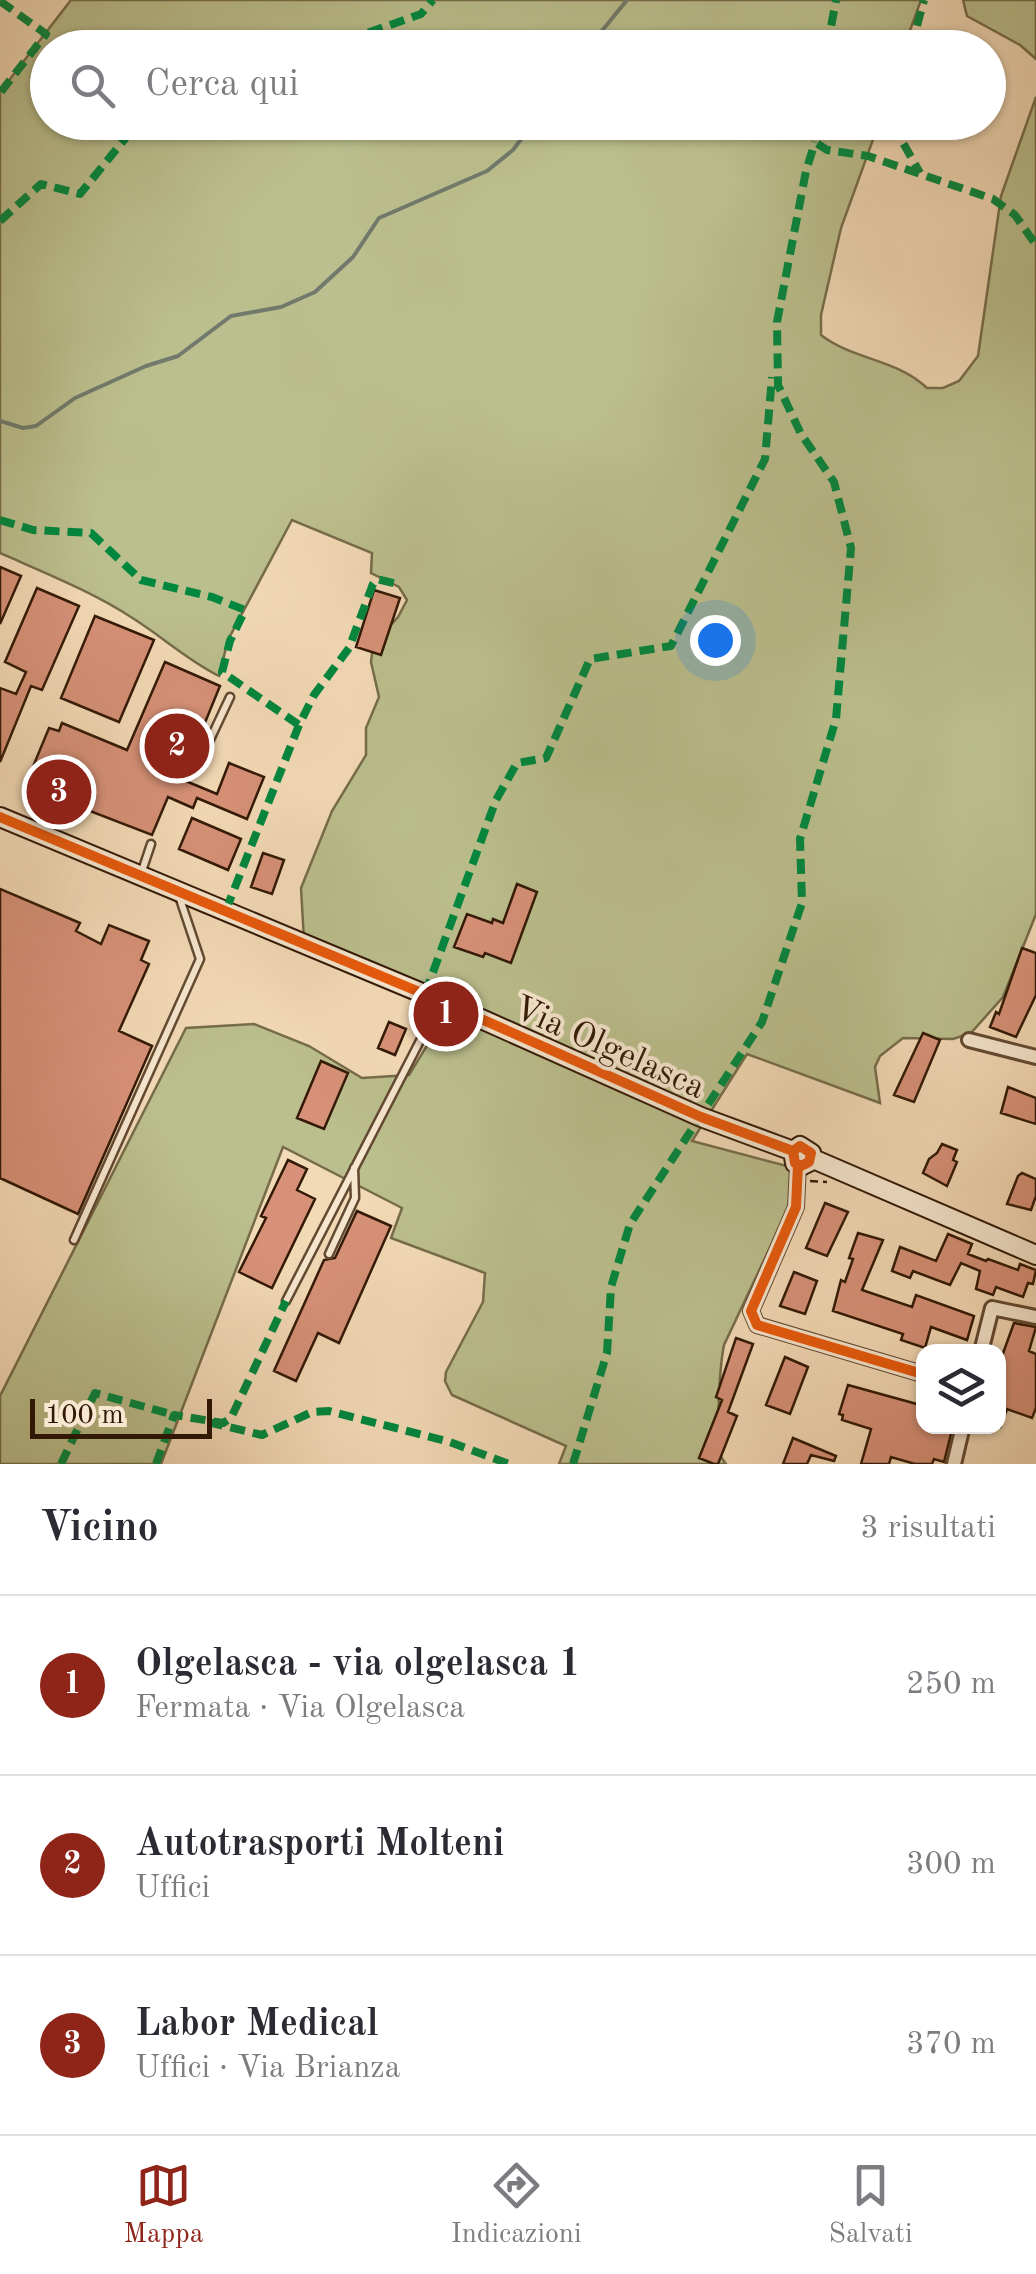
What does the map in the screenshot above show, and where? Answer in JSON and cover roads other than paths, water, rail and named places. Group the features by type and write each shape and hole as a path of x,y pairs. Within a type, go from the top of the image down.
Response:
{"street":[{"name":"Via Olgelasca","path":"0,818 441,1001 701,1117 1036,1255"},
{"path":"969,1040 1033,1056 1036,1040"},
{"path":"801,1158 796,1207 751,1311 753,1321 757,1326 916,1372"},
{"path":"983,1344 992,1308 1036,1317"},
{"path":"954,1464 961,1434"}],"lane":[{"path":"199,763 230,697"},
{"path":"141,875 151,844"},
{"path":"74,1240 200,959 178,890"},
{"path":"286,1301 441,1001"},
{"path":"329,1254 354,1198 354,1167"}],"waterway":[{"path":"603,30 627,0"},
{"path":"0,421 23,428 36,426 75,398 178,356 231,316 281,307 315,292 353,257 379,218 487,171 520,140"}],"place":[{"name":"Autotrasporti Molteni","path":"177,746"},
{"name":"Labor Medical","path":"59,792"},
{"name":"Olgelasca - via olgelasca 1","path":"446,1014"}]}
